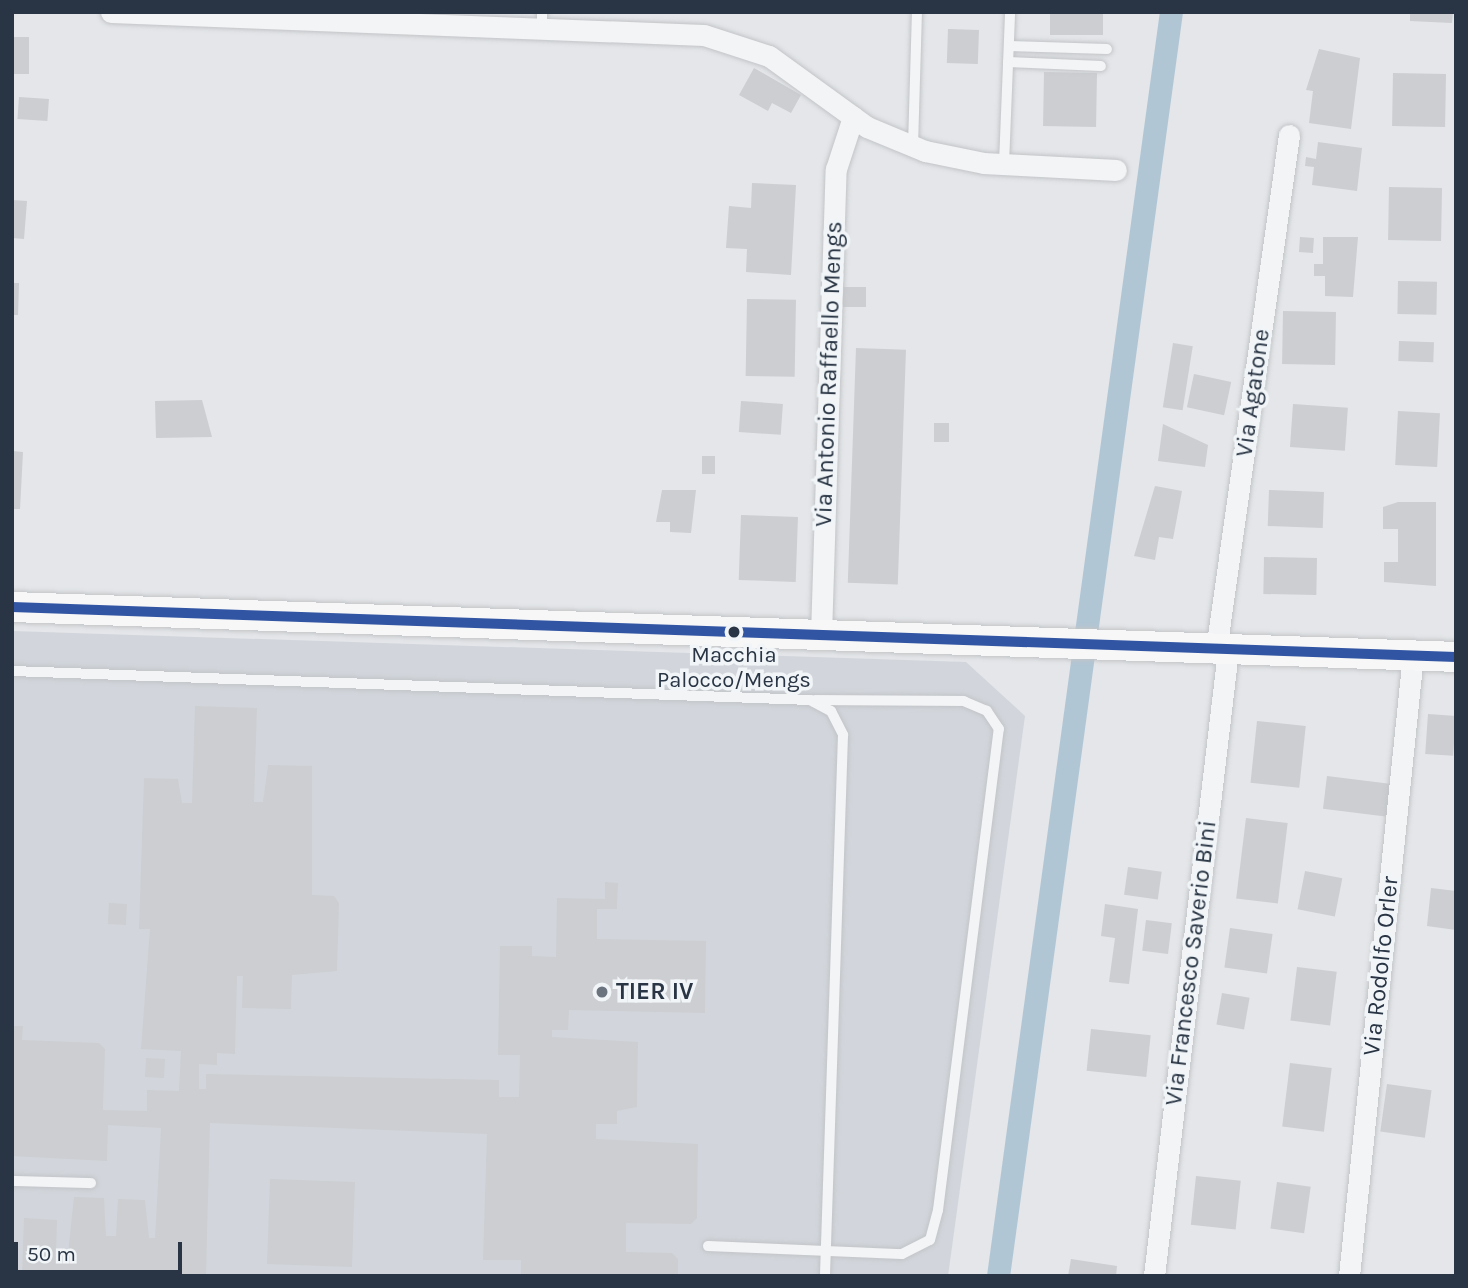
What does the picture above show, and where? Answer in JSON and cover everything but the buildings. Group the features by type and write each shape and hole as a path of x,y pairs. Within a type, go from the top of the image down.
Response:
{"street":[{"path":"111,12 542,20 729,40 788,67 853,117 913,147 1004,164 1116,170"},
{"name":"Via Antonio Raffaello Mengs","path":"821,635 835,169 853,117"},
{"name":"Via Agatone","path":"1222,651 1289,135"},
{"path":"12,607 1222,651 1456,657"},
{"name":"Via Francesco Saverio Bini","path":"1154,1276 1222,651"},
{"name":"Via Rodolfo Orler","path":"1349,1276 1413,655"}],"lane":[{"path":"913,147 917,12"},
{"path":"1004,164 1010,12"},
{"path":"1009,46 1107,49"},
{"path":"1008,62 1101,66"},
{"path":"12,671 810,700 964,701 988,711 999,736 933,1233 923,1247 902,1254 708,1246"},
{"path":"810,700 836,715 843,735 825,1276"},
{"path":"12,1181 92,1182"}],"shaded area":[{"path":"12,631 966,662 1025,716 948,1276 12,1276"}],"waterway":[{"path":"998,1276 1171,12"}],"transit line":[{"path":"12,607 1456,657"}],"place":[{"name":"Macchia Palocco/Mengs","path":"734,632"},
{"name":"TIER IV","path":"602,992"}]}
